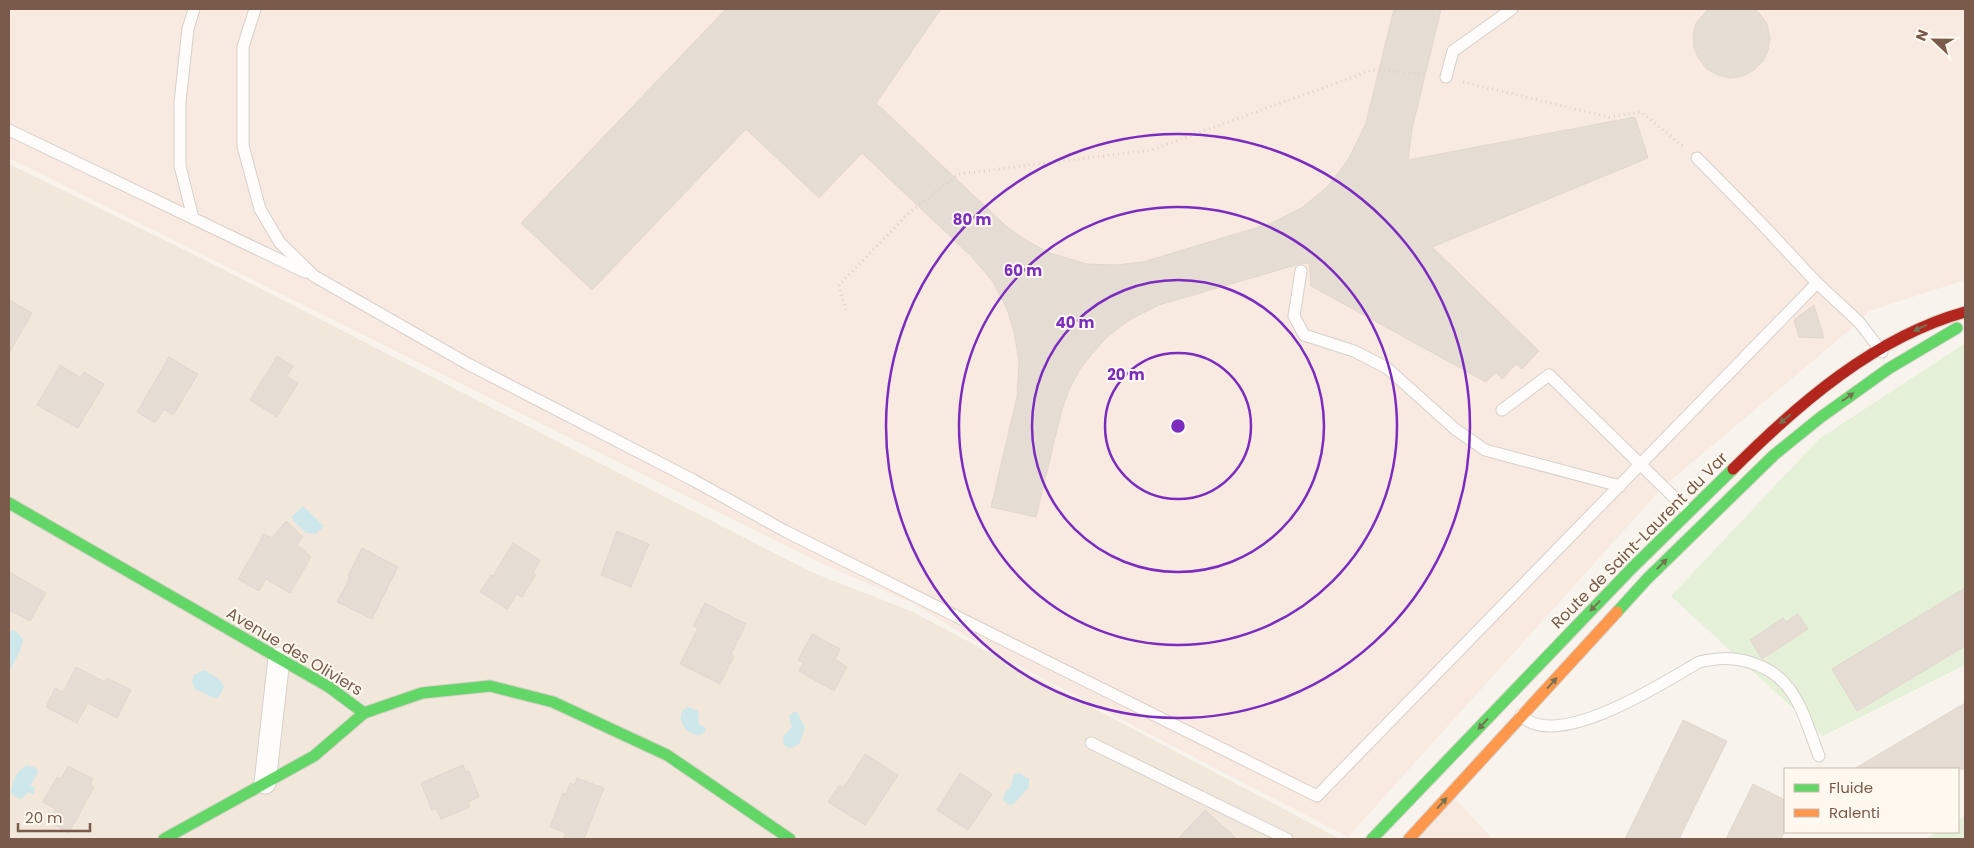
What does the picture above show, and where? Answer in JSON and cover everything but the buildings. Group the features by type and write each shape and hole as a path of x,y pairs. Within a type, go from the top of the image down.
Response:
{"main road":[{"name":"Route de Saint-Laurent du Var","path":"1372,839 1688,511 1772,430 1816,393 1856,365 1916,330 1940,319 1965,312"},
{"name":"Route de Saint-Laurent du Var","path":"1409,839 1647,579 1774,455 1820,416 1888,369 1965,324"},
{"name":"Avenue des Oliviers","path":"9,503 329,687 364,713 422,693 490,686 553,702 668,755 790,839"},
{"path":"164,839 314,756 364,713"}],"street":[{"path":"265,783 279,658"}],"lane":[{"path":"193,218 180,166 180,102 188,29 194,9"},
{"path":"255,9 243,47 243,146 260,209 280,243 314,276"},
{"path":"1446,78 1453,51 1512,9"},
{"path":"9,130 314,276 468,364 785,530 1316,796 1817,283"},
{"path":"1697,158 1817,283 1859,322 1881,351 1888,369"},
{"path":"1301,271 1294,316 1304,335 1354,352 1387,368 1455,429 1486,450 1620,486"},
{"path":"1502,410 1549,375 1688,511"},
{"path":"1522,717 1517,709 1519,703 1542,677 1558,654 1567,635"},
{"path":"1479,746 1504,718 1511,714 1538,725 1556,726 1576,723 1606,713 1700,662 1716,658 1736,659 1768,669 1782,678 1791,690 1801,710 1819,756"},
{"path":"1091,743 1287,839"},
{"path":"1434,776 1450,770 1466,758"}],"path":[{"path":"846,310 839,284 910,212 959,174 1151,150 1372,70 1435,75 1609,117 1641,112 1697,158"}],"shaded area":[{"path":"9,9 1965,9 1965,280 1869,311 1859,322 1663,487 1348,837 1001,657 912,603 816,561 9,158"},
{"path":"9,164 199,257 811,572 911,611 1340,839 9,839"},
{"path":"1454,798 1493,839 1417,839"}],"green space":[{"path":"1965,343 1965,665 1823,736 1671,596 1819,439"},
{"path":"1965,816 1965,839 1924,839 1937,833 1959,833 1959,820"}],"water":[{"path":"303,506 324,526 316,534 306,533 291,518"},
{"path":"9,630 16,631 23,639 20,651 9,672"},
{"path":"203,670 223,684 224,687 219,696 215,698 194,688 192,681 194,675"},
{"path":"688,707 698,711 699,724 705,728 705,732 699,735 693,734 684,727 681,716"},
{"path":"797,712 805,728 799,744 790,749 784,745 783,737 792,727 789,716"},
{"path":"26,765 36,768 38,773 30,785 35,790 34,793 28,792 22,799 15,797 11,792 15,777"},
{"path":"1019,773 1029,779 1029,787 1014,804 1007,804 1003,800 1005,793 1012,785 1014,776"}],"traffic: fast":[{"path":"1617,612 1647,579 1774,455 1821,417 1888,369 1957,328"},
{"path":"1372,839 1632,568 1733,469"},
{"path":"9,503 329,687 364,713"},
{"path":"164,839 314,756 364,713 422,693 490,686 553,702 667,755 790,839"}],"traffic: slow":[{"path":"1409,839 1617,612"}],"traffic: jam":[{"path":"1733,469 1811,397 1869,356 1900,338 1932,323 1965,312"}]}
